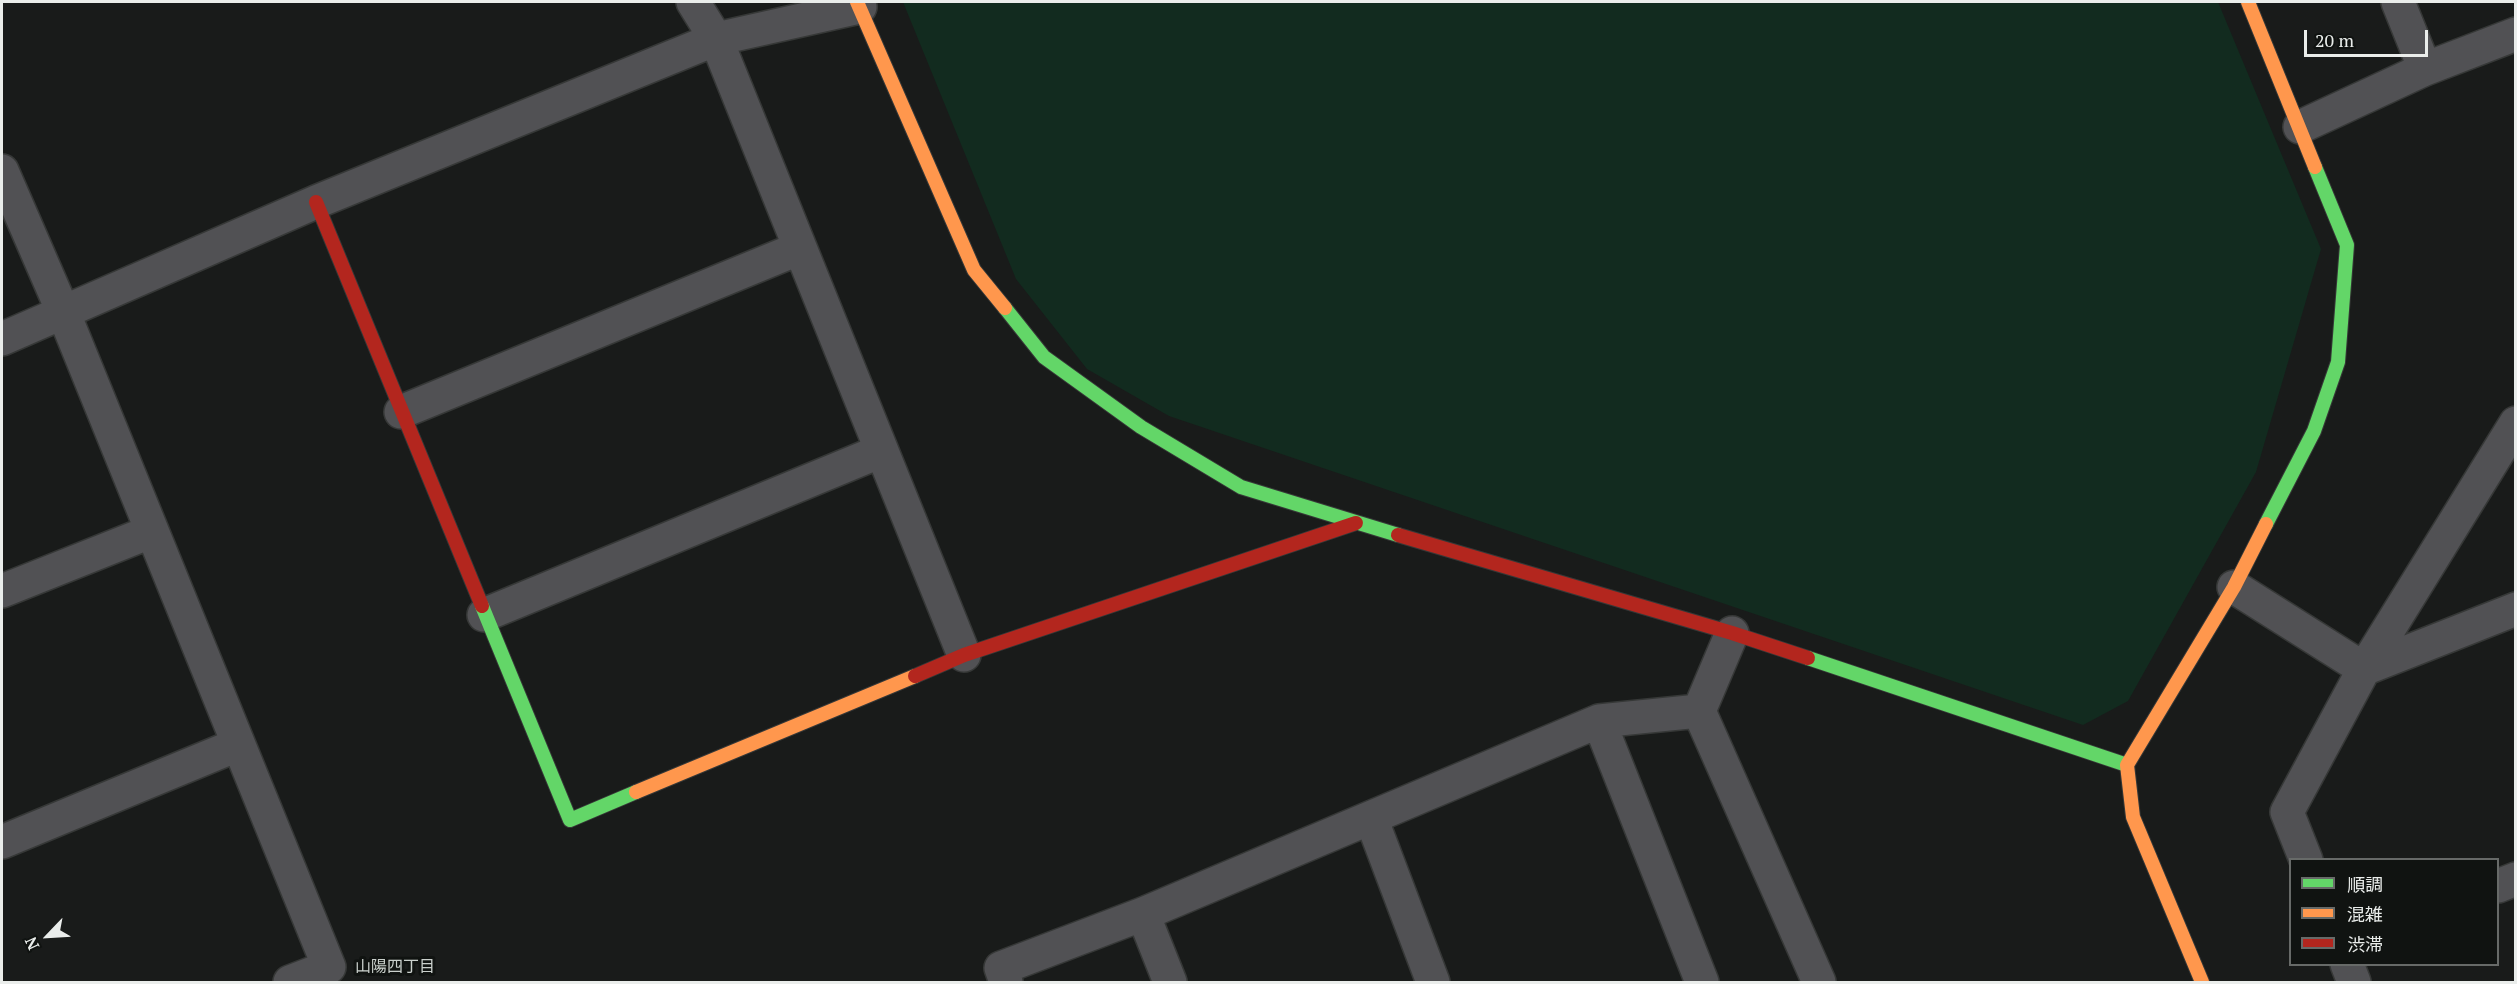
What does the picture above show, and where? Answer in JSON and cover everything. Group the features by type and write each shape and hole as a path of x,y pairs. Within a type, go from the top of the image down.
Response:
{"street":[{"path":"693,2 716,39 964,655"},
{"path":"2202,982 2133,817 2127,765 2234,586 2314,431 2338,362 2347,245 2248,2"},
{"path":"2398,2 2425,69"},
{"path":"2,339 64,314 316,202 716,39 858,4 974,270 1044,357 1141,427 1241,486 1356,523 1732,633 2127,765"},
{"path":"2300,127 2425,69 2516,34"},
{"path":"2,171 64,314 150,532 329,967 290,982"},
{"path":"316,202 570,820 964,655 1356,523"},
{"path":"401,412 800,248"},
{"path":"2305,858 2288,812 2364,669 2516,423"},
{"path":"484,615 881,451"},
{"path":"2,591 150,532"},
{"path":"2234,586 2364,669"},
{"path":"2364,669 2516,609"},
{"path":"1732,633 1699,711 1819,982"},
{"path":"1006,982 1001,968 1143,914 1599,721 1699,711"},
{"path":"1599,721 1702,982"},
{"path":"2,842 237,744"},
{"path":"1371,818 1433,982"},
{"path":"2499,886 2516,879"},
{"path":"1143,914 1170,982"},
{"path":"2348,966 2354,982"}],"green space":[{"path":"903,2 2218,2 2321,249 2256,472 2128,701 2083,725 1169,416 1087,369 1016,279"}],"traffic: fast":[{"path":"2266,524 2314,431 2338,362 2347,245 2315,167"},
{"path":"1005,308 1044,357 1141,427 1241,487 1398,535"},
{"path":"482,606 570,820 636,792"},
{"path":"1808,658 2127,765"}],"traffic: slow":[{"path":"857,2 974,270 1005,308"},
{"path":"2248,2 2315,167"},
{"path":"2202,982 2133,817 2127,765 2234,587 2266,524"},
{"path":"636,792 915,676"}],"traffic: jam":[{"path":"316,202 482,606"},
{"path":"915,676 964,655 1356,523"},
{"path":"1398,535 1732,633 1808,658"}],"district":[{"name":"山陽四丁目","path":"395,967"}]}
